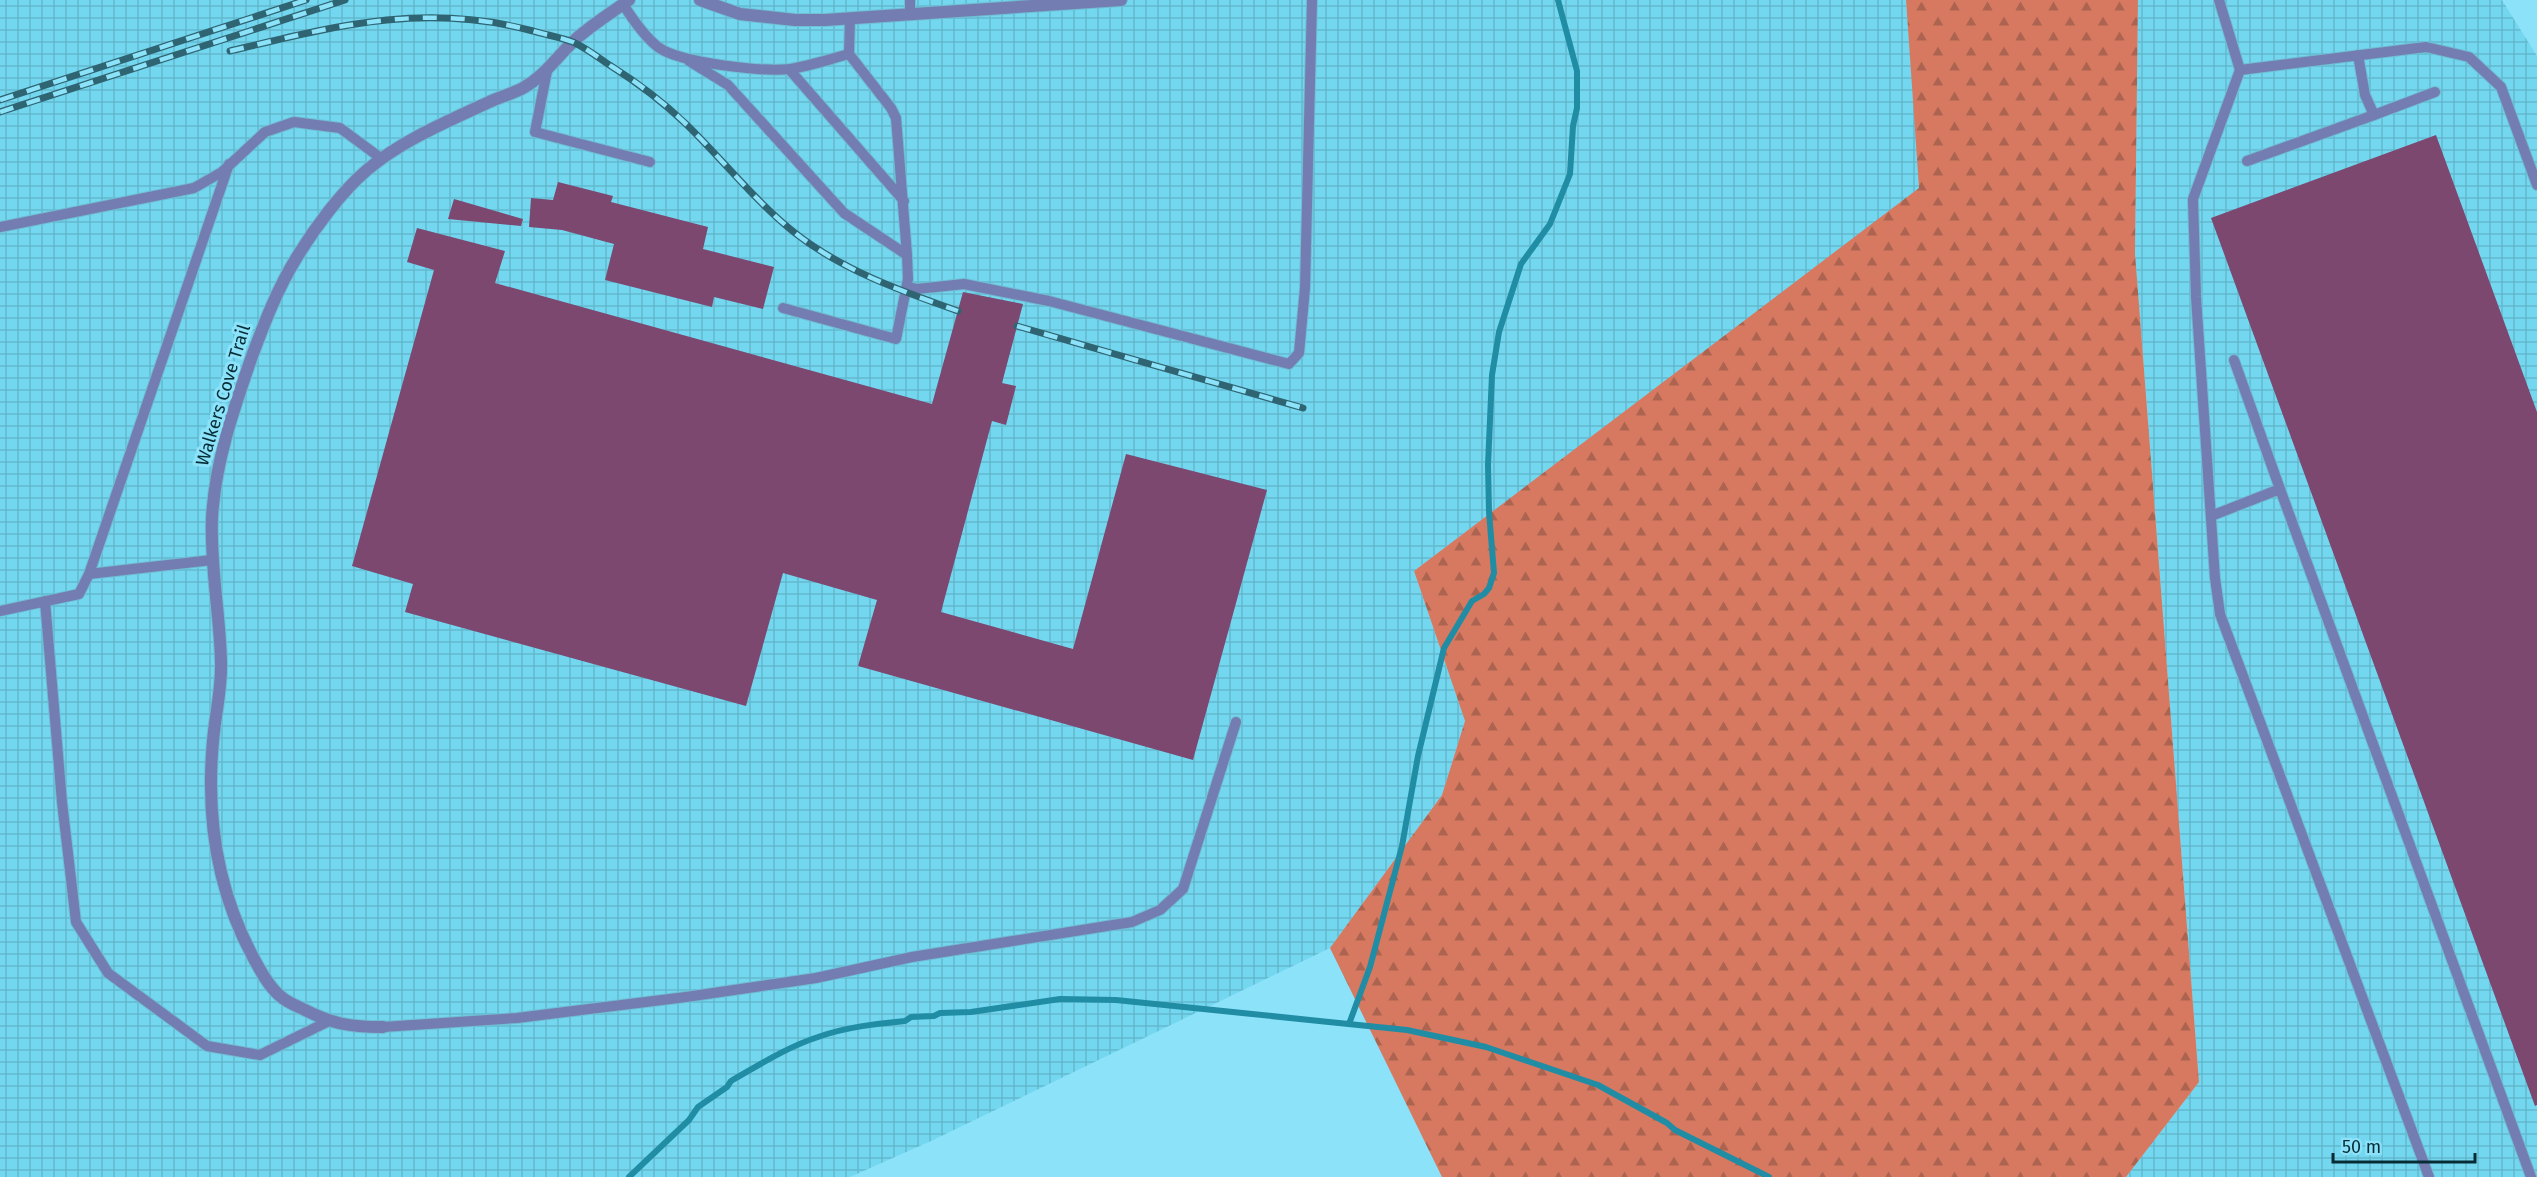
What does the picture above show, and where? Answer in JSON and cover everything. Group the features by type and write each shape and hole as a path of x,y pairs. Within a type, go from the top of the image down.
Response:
{"street":[{"path":"700,0 740,15 795,20 1121,0"},
{"name":"Walkers Cove Trail","path":"383,1027 351,1027 327,1022 280,997 264,977 246,944 223,886 213,823 213,741 219,700 221,662 212,560 212,518 218,465 240,390 270,309 297,257 327,214 365,172 397,148 489,102 523,88 547,71 573,42 626,2"}],"lane":[{"path":"910,0 910,14"},
{"path":"906,287 917,289 964,284 1049,301 1289,364 1299,353 1305,288 1312,0"},
{"path":"2219,0 2240,70 2193,199 2196,297 2220,614 2429,1177"},
{"path":"626,2 639,28 660,48 689,61 728,85 844,213 907,255"},
{"path":"783,308 896,339 906,287 907,255 896,118 891,108 849,54 850,18"},
{"path":"2240,70 2426,47 2469,57 2501,87 2537,185"},
{"path":"689,61 789,69 849,54"},
{"path":"2358,55 2365,95 2374,115"},
{"path":"789,69 904,201"},
{"path":"547,71 535,132 650,162"},
{"path":"2247,161 2435,92"},
{"path":"0,227 194,188 222,172 265,132 294,122 340,128 382,159"},
{"path":"0,611 79,594 89,574 229,164"},
{"path":"2234,360 2531,1177"},
{"path":"2211,516 2280,489"},
{"path":"89,574 212,560"},
{"path":"45,601 62,802 76,922 108,973 207,1046 260,1054 327,1022"},
{"path":"383,1027 517,1018 686,997 816,978 912,957 1132,922 1161,910 1183,889 1236,722"}],"shaded area":[{"path":"0,0 1906,0 1920,188 1414,571 1465,721 1442,795 1330,948 931,1141 850,1177 0,1177"},
{"path":"2138,0 2502,0 2537,56 2537,1177 2126,1177 2199,1082 2135,253"}],"green space":[{"path":"1906,0 2138,0 2135,253 2199,1082 2126,1177 1442,1177 1330,948 1442,795 1465,721 1414,571 1919,188"}],"building":[{"path":"2436,135 2537,412 2537,1105 2535,1106 2211,218"},
{"path":"558,182 613,196 611,202 708,227 703,249 774,267 763,309 714,297 712,307 605,280 614,244 562,230 529,227 531,198 553,200"},
{"path":"454,199 523,219 521,226 448,219"},
{"path":"417,228 505,251 495,283 932,404 963,292 1023,304 1002,383 1016,386 1006,425 992,421 941,612 1073,649 1126,454 1267,490 1193,760 858,666 877,600 783,573 746,706 405,612 413,584 352,566 434,270 407,262"}],"waterway":[{"path":"1349,1024 1370,967 1402,846 1418,756 1444,648 1472,601 1489,588 1494,573 1488,465 1492,375 1499,332 1521,264 1550,224 1570,174 1573,126 1577,108 1577,71 1558,0"},
{"path":"629,1177 689,1120 698,1107 727,1087 731,1081 807,1041 839,1031 905,1021 911,1017 971,1012 1060,999 1116,1000 1407,1030 1486,1047 1598,1085 1667,1123 1675,1130 1769,1177"}],"railway":[{"path":"0,100 306,0"},
{"path":"0,112 345,0"},
{"path":"230,51 344,26 417,18 455,18 493,23 573,42 631,79 668,108 700,138 766,208 813,246 852,269 915,296 958,311"},
{"path":"1017,326 1303,408"}]}
